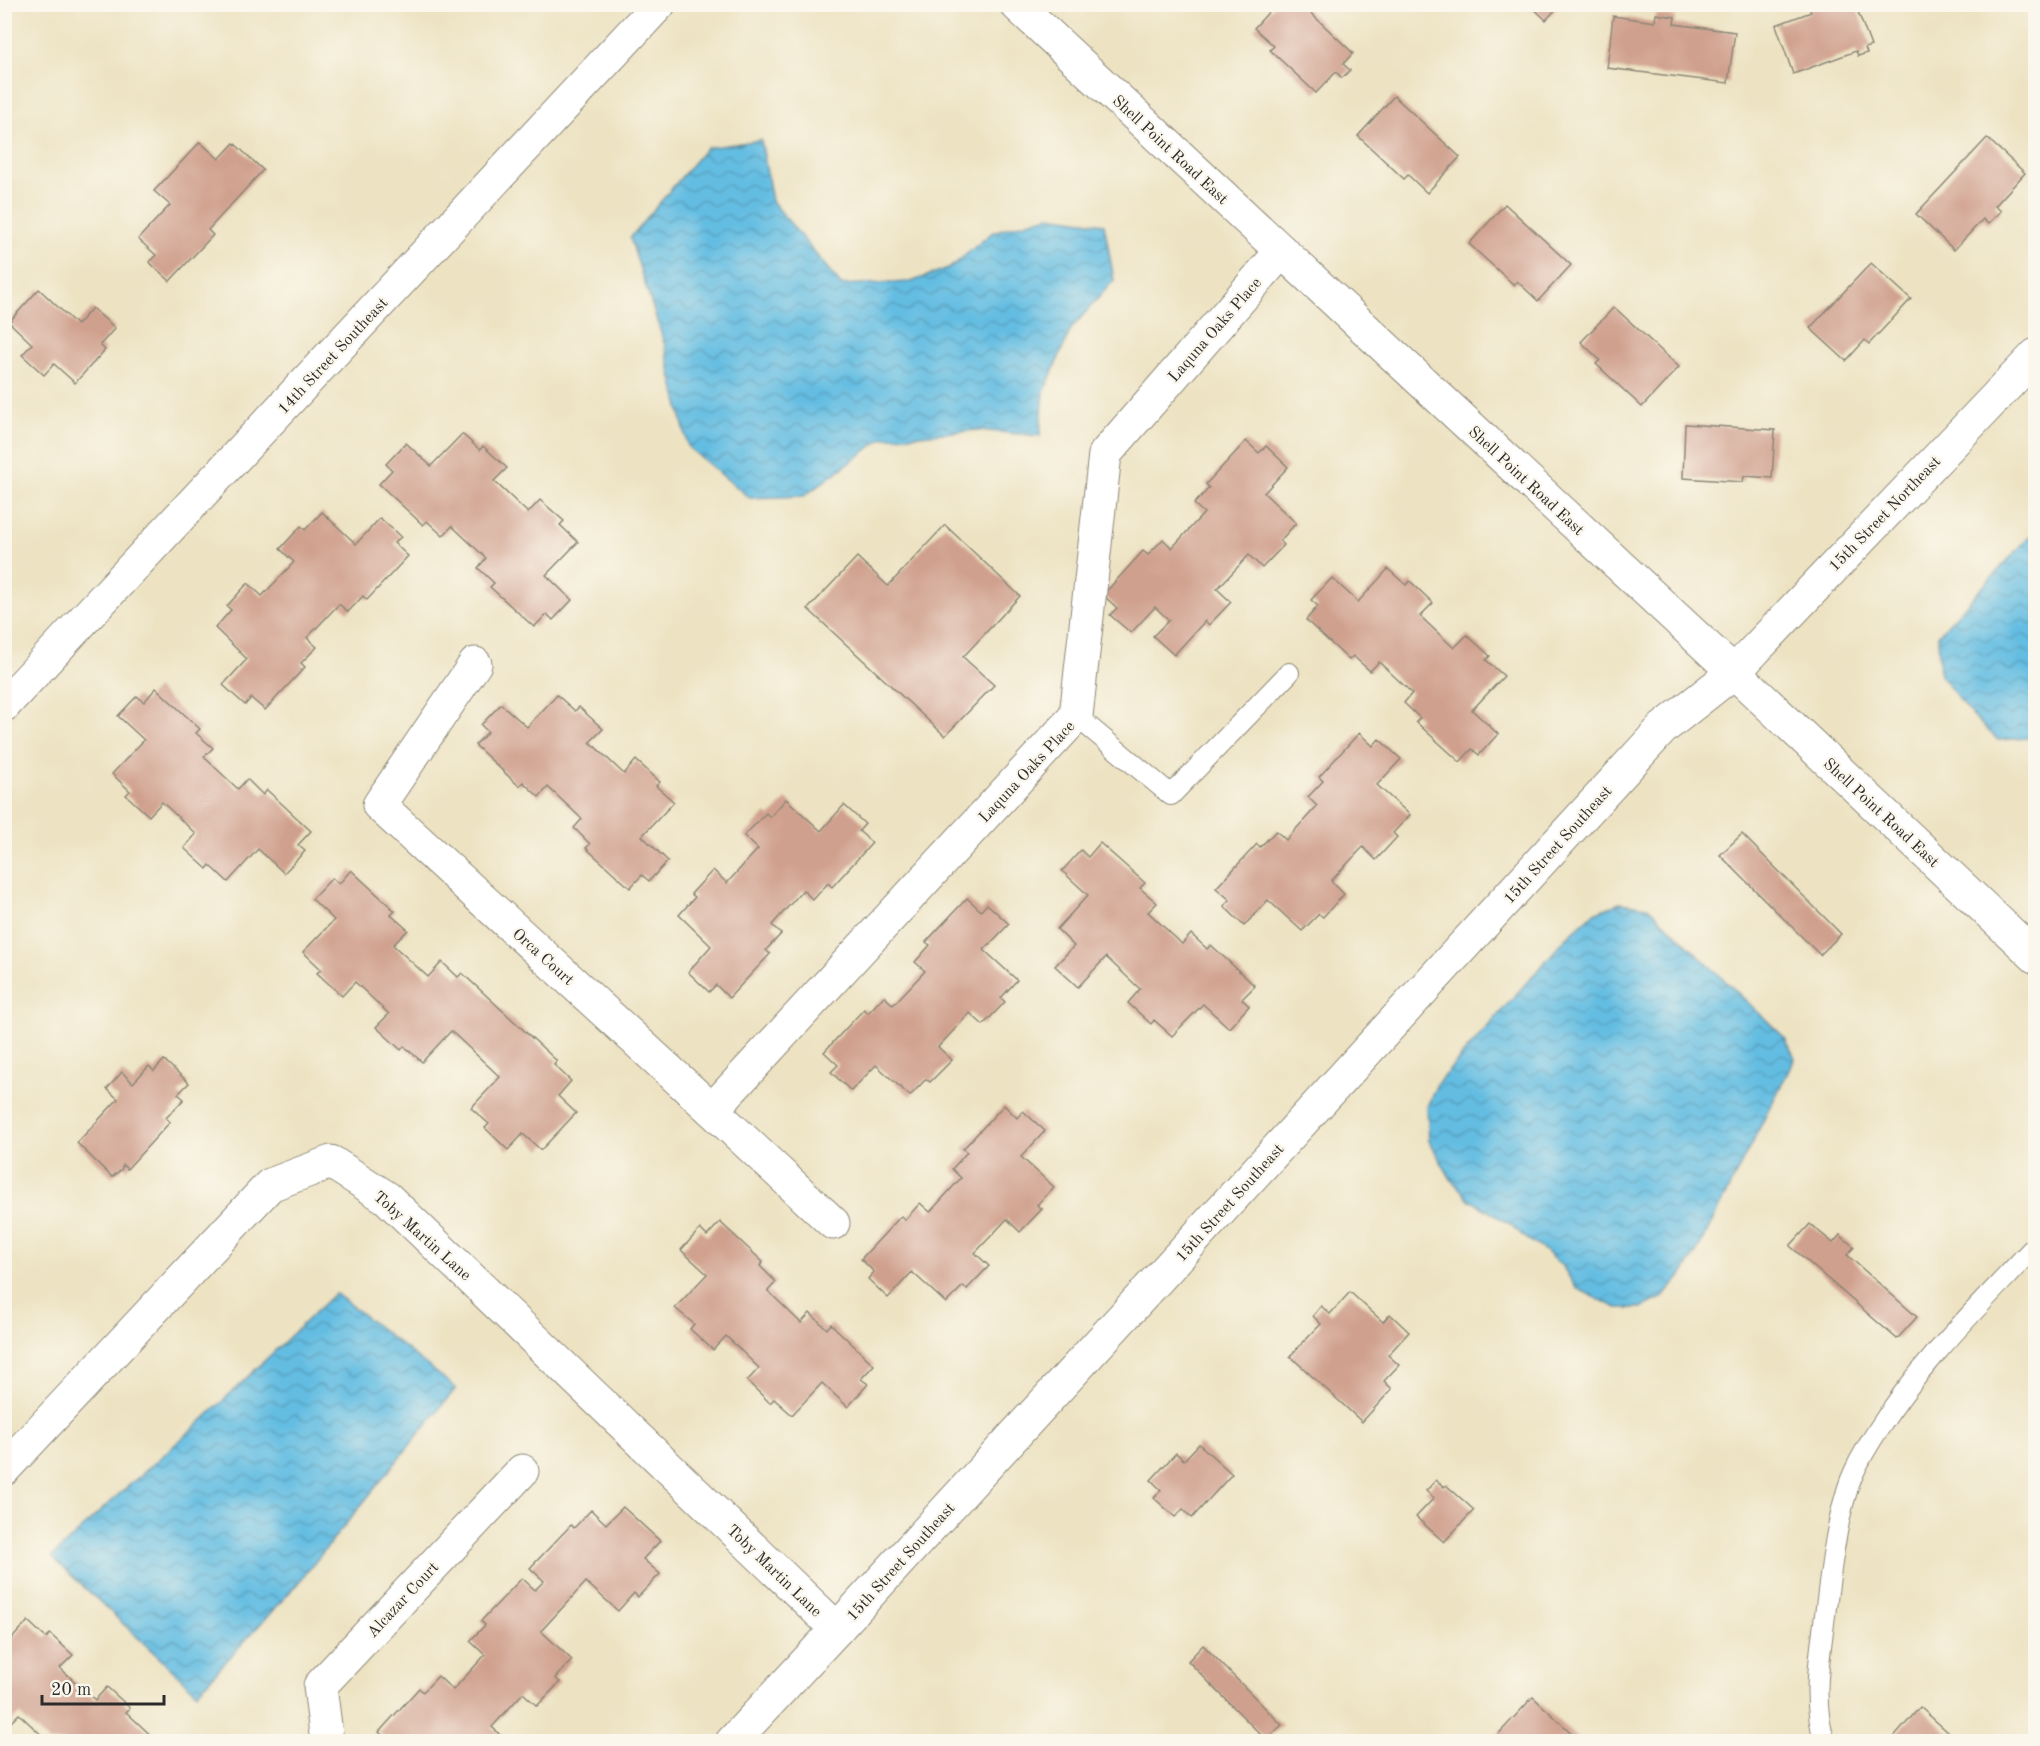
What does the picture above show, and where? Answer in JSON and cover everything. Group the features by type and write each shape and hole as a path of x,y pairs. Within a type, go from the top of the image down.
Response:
{"street":[{"name":"14th Street Southeast","path":"4,705 659,4"},
{"name":"Shell Point Road East","path":"1016,4 1734,672 2036,957"},
{"name":"Laquna Oaks Place","path":"712,1110 1076,716 1106,454 1281,252"},
{"name":"15th Street Northeast","path":"1734,672 2036,355"},
{"name":"Orca Court","path":"475,664 380,805 832,1223"},
{"name":"15th Street Southeast","path":"732,1742 1663,729 1734,672"},
{"name":"Toby Martin Lane","path":"4,1469 270,1185 331,1162 387,1198 837,1629"},
{"name":"Alcazar Court","path":"327,1742 320,1686 522,1471"}],"lane":[{"path":"1076,716 1171,795 1289,673"},
{"path":"1825,1742 1818,1722 1818,1674 1828,1596 1846,1493 1861,1456 1891,1409 1919,1373 2036,1245"}],"water":[{"path":"761,140 772,201 841,285 911,282 951,267 993,232 1049,216 1104,224 1114,280 1071,329 1044,392 1040,436 978,430 883,438 804,496 750,498 688,447 664,342 630,238 706,148"},
{"path":"2035,531 2035,731 2027,738 1998,740 1971,714 1940,675 1938,635"},
{"path":"1620,903 1648,907 1785,1038 1795,1058 1695,1255 1679,1279 1662,1298 1641,1308 1617,1308 1576,1288 1563,1267 1545,1251 1510,1224 1470,1200 1451,1179 1429,1141 1427,1107 1437,1084 1566,938 1594,913"},
{"path":"335,1293 456,1388 298,1583 197,1693 52,1557 205,1418"}],"building":[{"path":"1276,4 1301,4 1353,53 1343,64 1350,70 1342,78 1336,72 1316,93 1270,50 1274,46 1254,28"},
{"path":"1529,4 1561,4 1546,20"},
{"path":"1855,4 1871,46 1865,48 1867,53 1858,56 1856,51 1793,74 1776,25 1811,12 1808,5"},
{"path":"1656,14 1675,17 1674,24 1735,32 1728,83 1607,68 1613,16 1655,22"},
{"path":"1394,96 1460,157 1427,193 1408,175 1404,179 1358,136"},
{"path":"1987,138 2025,173 1995,206 2001,211 1988,224 1983,219 1954,250 1916,214"},
{"path":"200,142 219,159 234,143 263,170 208,230 213,235 170,281 149,262 156,255 138,239 170,205 154,191"},
{"path":"1505,204 1571,265 1538,301 1517,281 1514,285 1469,244"},
{"path":"1871,263 1911,299 1869,344 1865,340 1846,361 1810,328"},
{"path":"39,289 77,325 92,308 115,328 100,345 105,350 75,383 54,364 44,375 22,355 32,344 9,322"},
{"path":"1614,307 1679,367 1642,407 1596,364 1600,360 1581,342"},
{"path":"1685,424 1775,430 1772,478 1744,476 1743,482 1683,478"},
{"path":"462,434 480,450 483,446 507,468 494,481 528,513 540,500 564,521 560,525 578,542 546,575 572,600 553,620 547,614 534,627 490,587 494,583 478,568 486,558 452,526 443,536 427,521 423,525 379,484 392,470 386,464 406,443 431,466"},
{"path":"1246,441 1259,453 1266,446 1288,467 1264,493 1296,523 1280,541 1284,545 1262,568 1249,555 1217,589 1231,602 1209,625 1205,621 1174,655 1153,636 1169,620 1155,607 1131,633 1110,615 1117,608 1103,595 1143,551 1148,555 1163,539 1172,548 1204,513 1194,504 1209,488 1206,484"},
{"path":"322,512 356,544 380,518 401,537 394,543 408,556 367,600 363,596 348,612 339,604 307,638 317,647 301,663 305,667 265,710 251,698 245,705 223,685 247,659 215,628 231,610 227,606 248,583 262,596 294,562 280,549 301,526 305,530"},
{"path":"945,525 1020,596 963,657 994,685 945,736 808,609 857,557 888,586"},
{"path":"1388,569 1406,585 1410,581 1433,603 1420,616 1454,648 1467,635 1490,656 1486,660 1504,676 1472,710 1498,734 1479,755 1472,749 1460,762 1416,722 1420,718 1404,703 1412,693 1379,662 1370,671 1353,656 1349,660 1306,620 1318,606 1311,600 1332,578 1358,602"},
{"path":"156,688 200,729 196,733 213,748 204,757 238,789 247,779 263,795 267,790 311,831 298,845 305,851 284,873 258,849 228,882 210,865 207,869 184,848 196,834 162,802 149,816 126,795 130,791 112,774 144,740 118,716 137,696 144,702"},
{"path":"557,695 575,711 579,707 603,729 590,742 624,774 636,760 660,782 656,786 674,802 642,836 668,861 649,881 642,875 630,888 586,848 590,844 574,828 582,819 548,787 539,797 523,782 519,786 475,745 488,732 481,725 501,704 527,727"},
{"path":"1359,733 1373,746 1379,739 1401,759 1377,785 1410,815 1393,833 1397,837 1376,860 1363,847 1331,881 1344,894 1323,917 1319,914 1302,931 1268,900 1244,926 1224,906 1230,900 1216,888 1257,844 1260,847 1276,831 1286,840 1317,806 1308,797 1323,781 1319,777"},
{"path":"786,799 821,831 844,805 865,824 859,831 872,843 832,887 828,883 813,900 803,890 772,925 781,934 766,950 770,954 729,998 716,985 709,992 688,972 711,946 679,915 695,897 691,894 713,870 727,883 758,849 744,836 766,813 770,817"},
{"path":"1742,834 1841,934 1820,955 1720,855"},
{"path":"1100,843 1145,883 1140,888 1157,903 1148,912 1182,944 1191,934 1207,949 1211,945 1255,986 1242,999 1249,1006 1229,1028 1203,1004 1172,1036 1154,1020 1151,1024 1128,1003 1140,989 1106,957 1078,987 1055,966 1074,946 1057,929 1088,895 1062,871 1081,850 1088,857"},
{"path":"351,870 395,911 391,915 408,930 393,945 428,977 442,962 458,977 462,973 557,1061 554,1065 571,1081 558,1096 576,1113 541,1150 523,1134 508,1150 485,1128 489,1124 471,1108 500,1077 451,1031 422,1062 404,1046 401,1050 376,1027 389,1014 355,982 342,996 317,973 321,969 303,952 334,920 312,899 332,878 339,884"},
{"path":"967,898 981,911 987,904 1009,924 984,950 1017,980 1001,998 1005,1002 983,1025 970,1013 938,1047 952,1060 930,1082 926,1079 910,1096 876,1065 851,1091 831,1072 838,1065 824,1052 864,1009 868,1013 884,996 893,1005 925,971 915,962 930,945 926,942"},
{"path":"164,1060 189,1083 178,1094 184,1099 166,1118 170,1122 127,1169 123,1165 121,1170 112,1177 77,1143 118,1099 107,1089 122,1072 133,1083 149,1066 154,1071"},
{"path":"1004,1105 1017,1118 1023,1111 1045,1131 1021,1157 1054,1187 1037,1205 1042,1209 1020,1232 1007,1219 975,1253 989,1266 967,1289 963,1286 946,1303 912,1272 888,1298 868,1279 874,1272 861,1259 901,1216 905,1220 920,1203 930,1212 961,1178 952,1169 967,1152 963,1149"},
{"path":"720,1222 763,1262 760,1266 776,1282 768,1291 801,1323 810,1313 827,1329 831,1324 874,1365 861,1379 868,1384 848,1407 822,1383 792,1415 774,1399 770,1403 747,1381 759,1368 726,1336 713,1350 690,1329 694,1324 675,1308 707,1274 681,1250 700,1229 707,1236"},
{"path":"1810,1224 1833,1243 1840,1235 1854,1247 1847,1255 1917,1317 1897,1339 1790,1246"},
{"path":"1350,1292 1383,1322 1390,1314 1409,1332 1388,1355 1399,1365 1384,1381 1392,1389 1362,1422 1290,1356 1321,1324 1313,1316 1321,1306 1330,1314"},
{"path":"1199,1444 1232,1474 1192,1518 1183,1509 1175,1517 1154,1498 1161,1490 1151,1480 1176,1453 1184,1460"},
{"path":"1436,1480 1444,1487 1446,1485 1474,1510 1444,1542 1416,1517 1434,1498 1426,1491"},
{"path":"623,1507 660,1541 643,1559 660,1574 638,1597 634,1593 618,1611 586,1582 541,1631 572,1660 555,1678 560,1682 537,1706 523,1693 492,1727 505,1740 504,1742 389,1742 379,1732 419,1688 423,1692 438,1676 453,1690 485,1655 470,1641 485,1625 481,1621 522,1578 535,1590 544,1581 530,1568 571,1525 574,1528 591,1510 606,1524"},
{"path":"28,1621 46,1638 50,1634 73,1655 60,1668 95,1700 107,1687 130,1708 126,1712 158,1742 49,1742 19,1714 10,1723 4,1718 4,1647"},
{"path":"1203,1645 1282,1725 1266,1740 1188,1661"},
{"path":"1533,1697 1581,1742 1491,1742"},
{"path":"1920,1707 1959,1742 1890,1742"}]}
